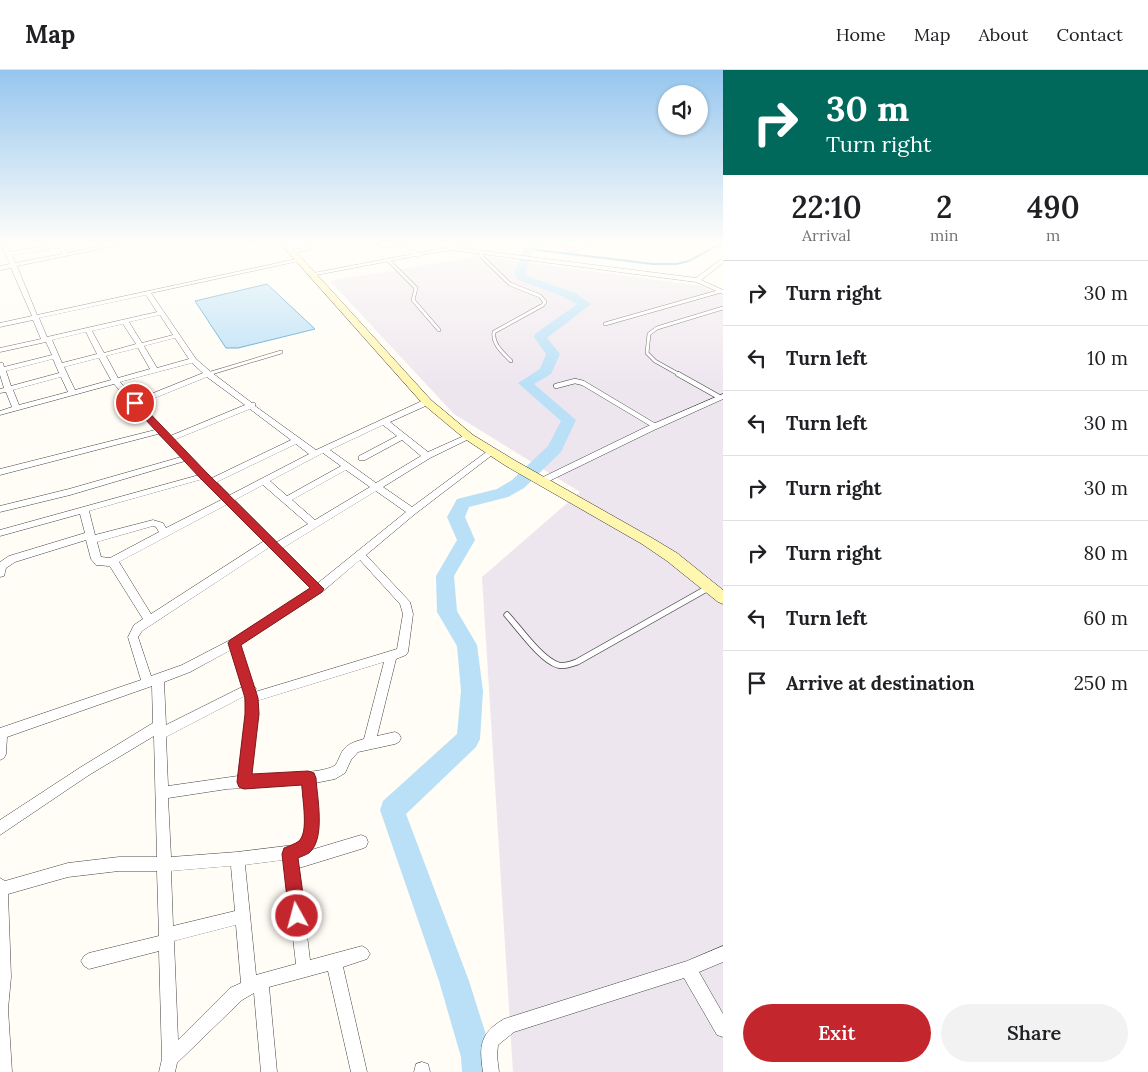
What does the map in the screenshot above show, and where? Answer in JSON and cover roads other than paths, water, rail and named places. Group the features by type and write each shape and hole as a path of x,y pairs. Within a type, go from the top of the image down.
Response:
{"main road":[{"path":"326,291 427,402 469,437 510,463 647,541 672,557 723,598"}],"street":[{"path":"23,291 33,316 56,356 72,394"},
{"path":"0,316 2,324 151,291"},
{"path":"147,292 193,360 208,374 297,440 347,466 412,512"},
{"path":"0,350 162,313"},
{"path":"125,321 155,371"},
{"path":"88,330 116,382 160,431 318,589"},
{"path":"60,366 176,336"},
{"path":"16,409 1,368 56,356"},
{"path":"0,413 193,360"},
{"path":"0,390 64,374"},
{"path":"135,403 208,374"},
{"path":"538,479 721,396"},
{"path":"84,511 96,559 102,563 111,562 320,452 427,402"},
{"path":"170,439 252,405"},
{"path":"384,422 427,456"},
{"path":"0,472 160,431"},
{"path":"362,458 402,437"},
{"path":"169,1065 160,730 152,681 133,637 138,628 149,620 274,544 314,524 427,456 469,437"},
{"path":"0,533 207,479 297,440"},
{"path":"0,754 1,733 186,669 234,643 318,589 412,512 492,452"},
{"path":"0,509 70,492 188,458"},
{"path":"286,500 347,466"},
{"path":"264,482 314,524"},
{"path":"0,573 1,566 12,559 91,537 153,523 160,525 164,533"},
{"path":"0,828 85,771 160,730 250,693 402,652 407,608 400,597 360,554"},
{"path":"111,562 123,576 149,620"},
{"path":"234,643 250,693 252,714 244,782"},
{"path":"369,744 391,656"},
{"path":"162,793 244,782 308,778 334,773 341,769 350,750 395,738"},
{"path":"290,859 310,839 312,827 308,778"},
{"path":"4,1072 0,1009 1,887 68,870 119,864 165,864 238,859 290,859 361,842"},
{"path":"238,859 243,916 269,1072"},
{"path":"290,859 304,970"},
{"path":"89,961 243,916"},
{"path":"169,1065 236,994 255,983 362,954"},
{"path":"491,1072 488,1057 489,1042 497,1032 510,1025 688,969 723,954"},
{"path":"334,962 359,1072"},
{"path":"688,969 723,1029"}],"lane":[{"path":"416,291 413,300 439,330"},
{"path":"511,361 496,344 493,337 494,332 543,305 545,302 540,296 527,291"},
{"path":"605,324 722,292"},
{"path":"721,396 655,361 647,353 649,334 657,328 723,308"},
{"path":"208,374 281,352"},
{"path":"556,386 575,381 583,383 655,426"},
{"path":"507,616 548,658 556,665 563,666 577,662 710,587"}],"water":[{"path":"238,291 274,291 315,329 238,348 226,348 195,301"}],"waterway":[{"path":"478,1072 477,1057 454,981 392,810 468,739 472,691 467,645 447,612 445,576 466,540 456,517 463,503 502,493 518,484 555,449 569,420 525,383 546,371 553,354 540,337 585,304 571,295 559,291"}]}
